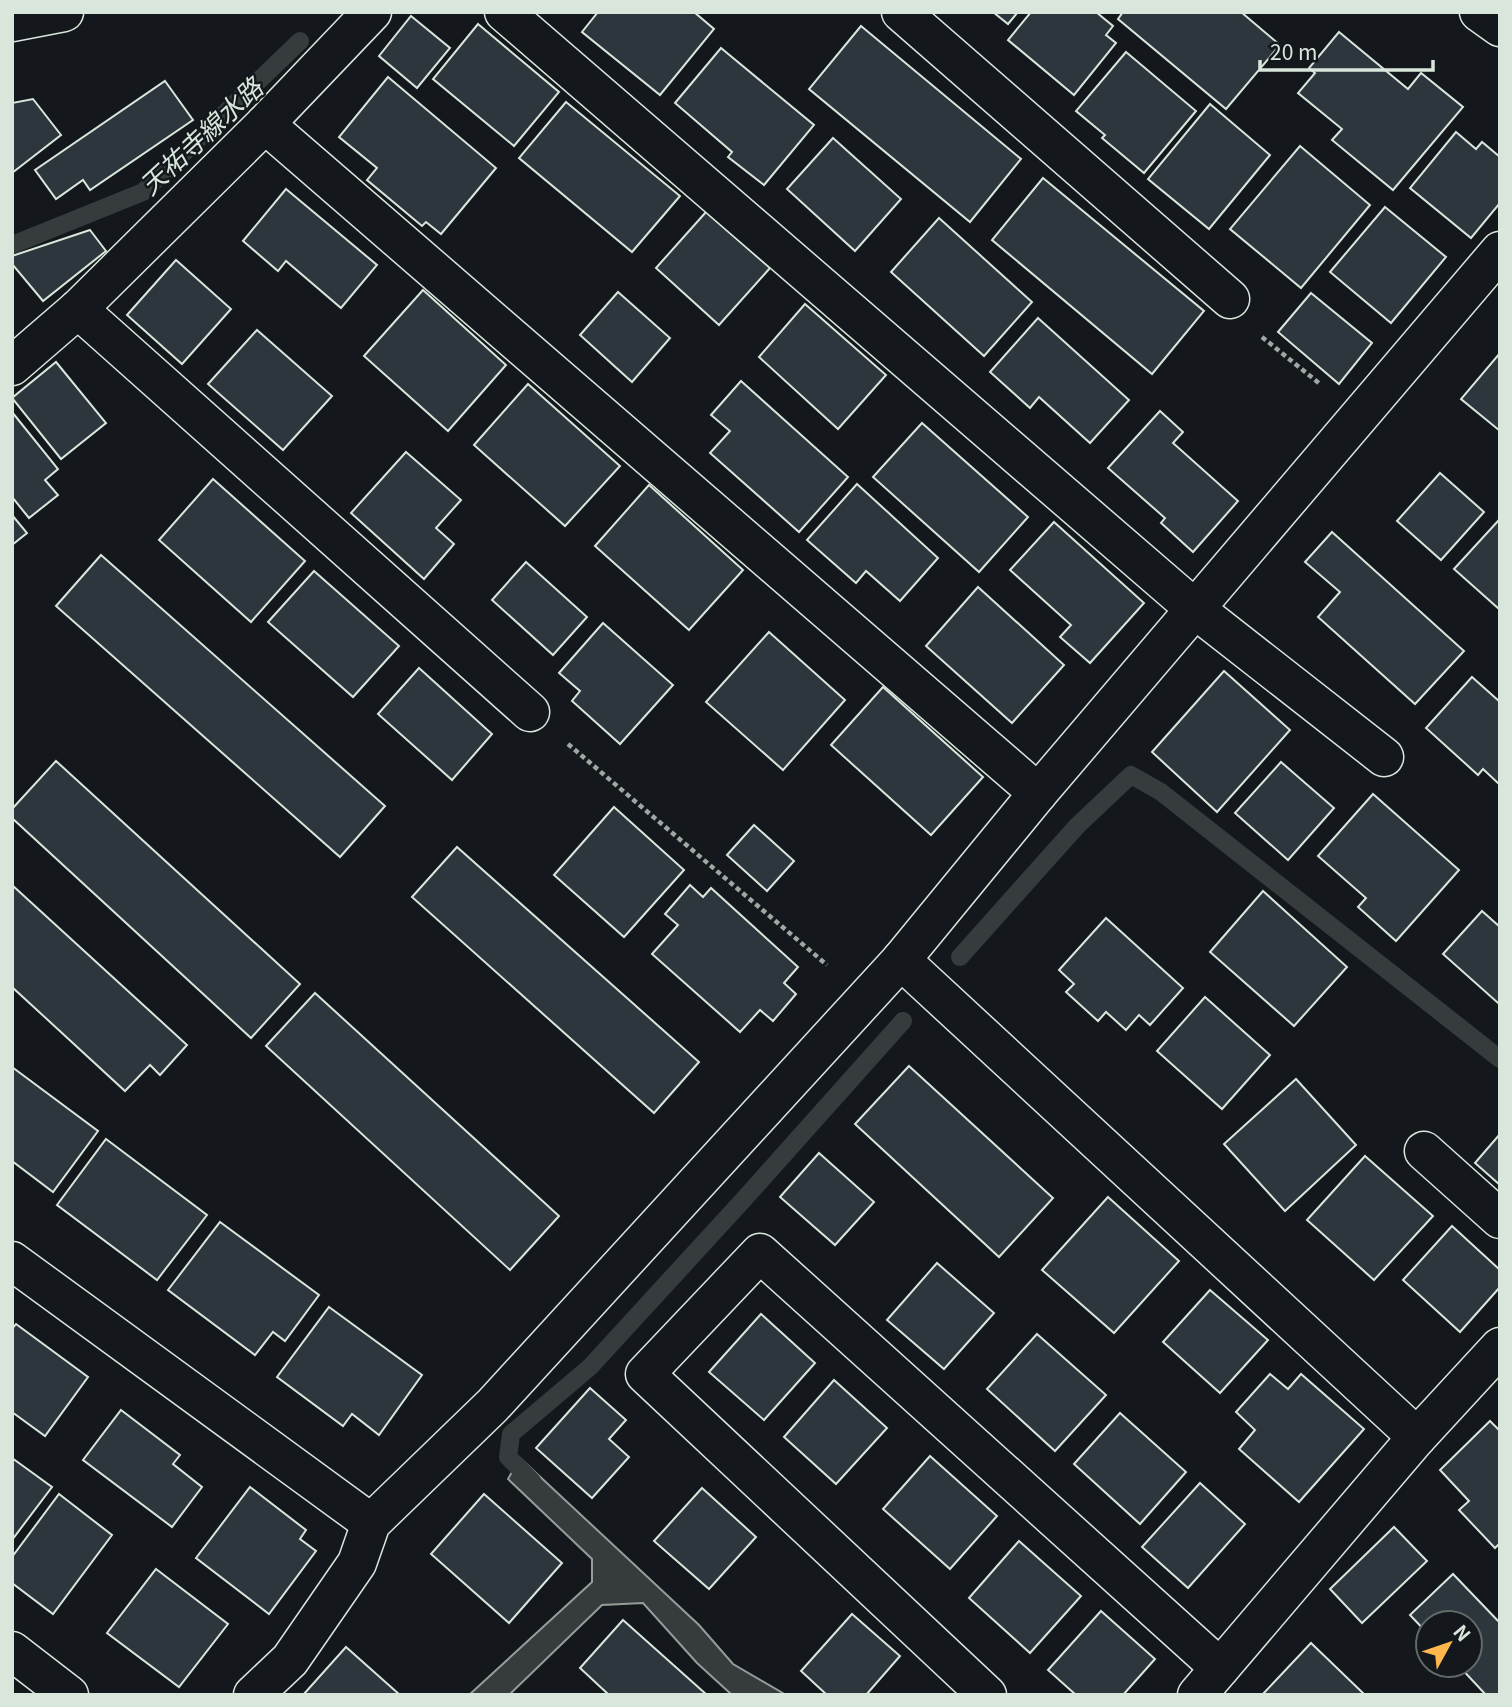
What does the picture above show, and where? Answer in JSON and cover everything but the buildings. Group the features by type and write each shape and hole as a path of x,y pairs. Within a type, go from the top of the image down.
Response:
{"street":[{"path":"12,22 64,12"},
{"path":"12,366 78,309 265,124 372,12"},
{"path":"504,12 1195,609 1384,757"},
{"path":"901,12 1230,299"},
{"path":"1479,12 1500,27"},
{"path":"265,124 1038,793"},
{"path":"253,1695 290,1660 357,1563 371,1523 492,1406 901,960 1038,793 1500,251"},
{"path":"78,309 530,712"},
{"path":"901,960 1417,1437"},
{"path":"1424,1151 1500,1219"},
{"path":"987,1695 645,1374 760,1253 1209,1681 1417,1437 1500,1348"},
{"path":"12,1261 371,1523"},
{"path":"12,1651 69,1695"}],"path":[{"path":"1230,299 1252,329 1359,416"},
{"path":"530,712 865,998"}],"shaded area":[{"path":"520,1458 699,1625 733,1664 786,1695 732,1695 697,1663 643,1603 602,1605 509,1695 469,1695 592,1582 592,1559 508,1479"}],"waterway":[{"name":"天祐寺線水路","path":"12,245 143,192 300,41"},
{"path":"960,957 1077,826 1131,775 1161,792 1500,1059"},
{"path":"532,1481 508,1457 511,1434 590,1367 903,1021"}]}
